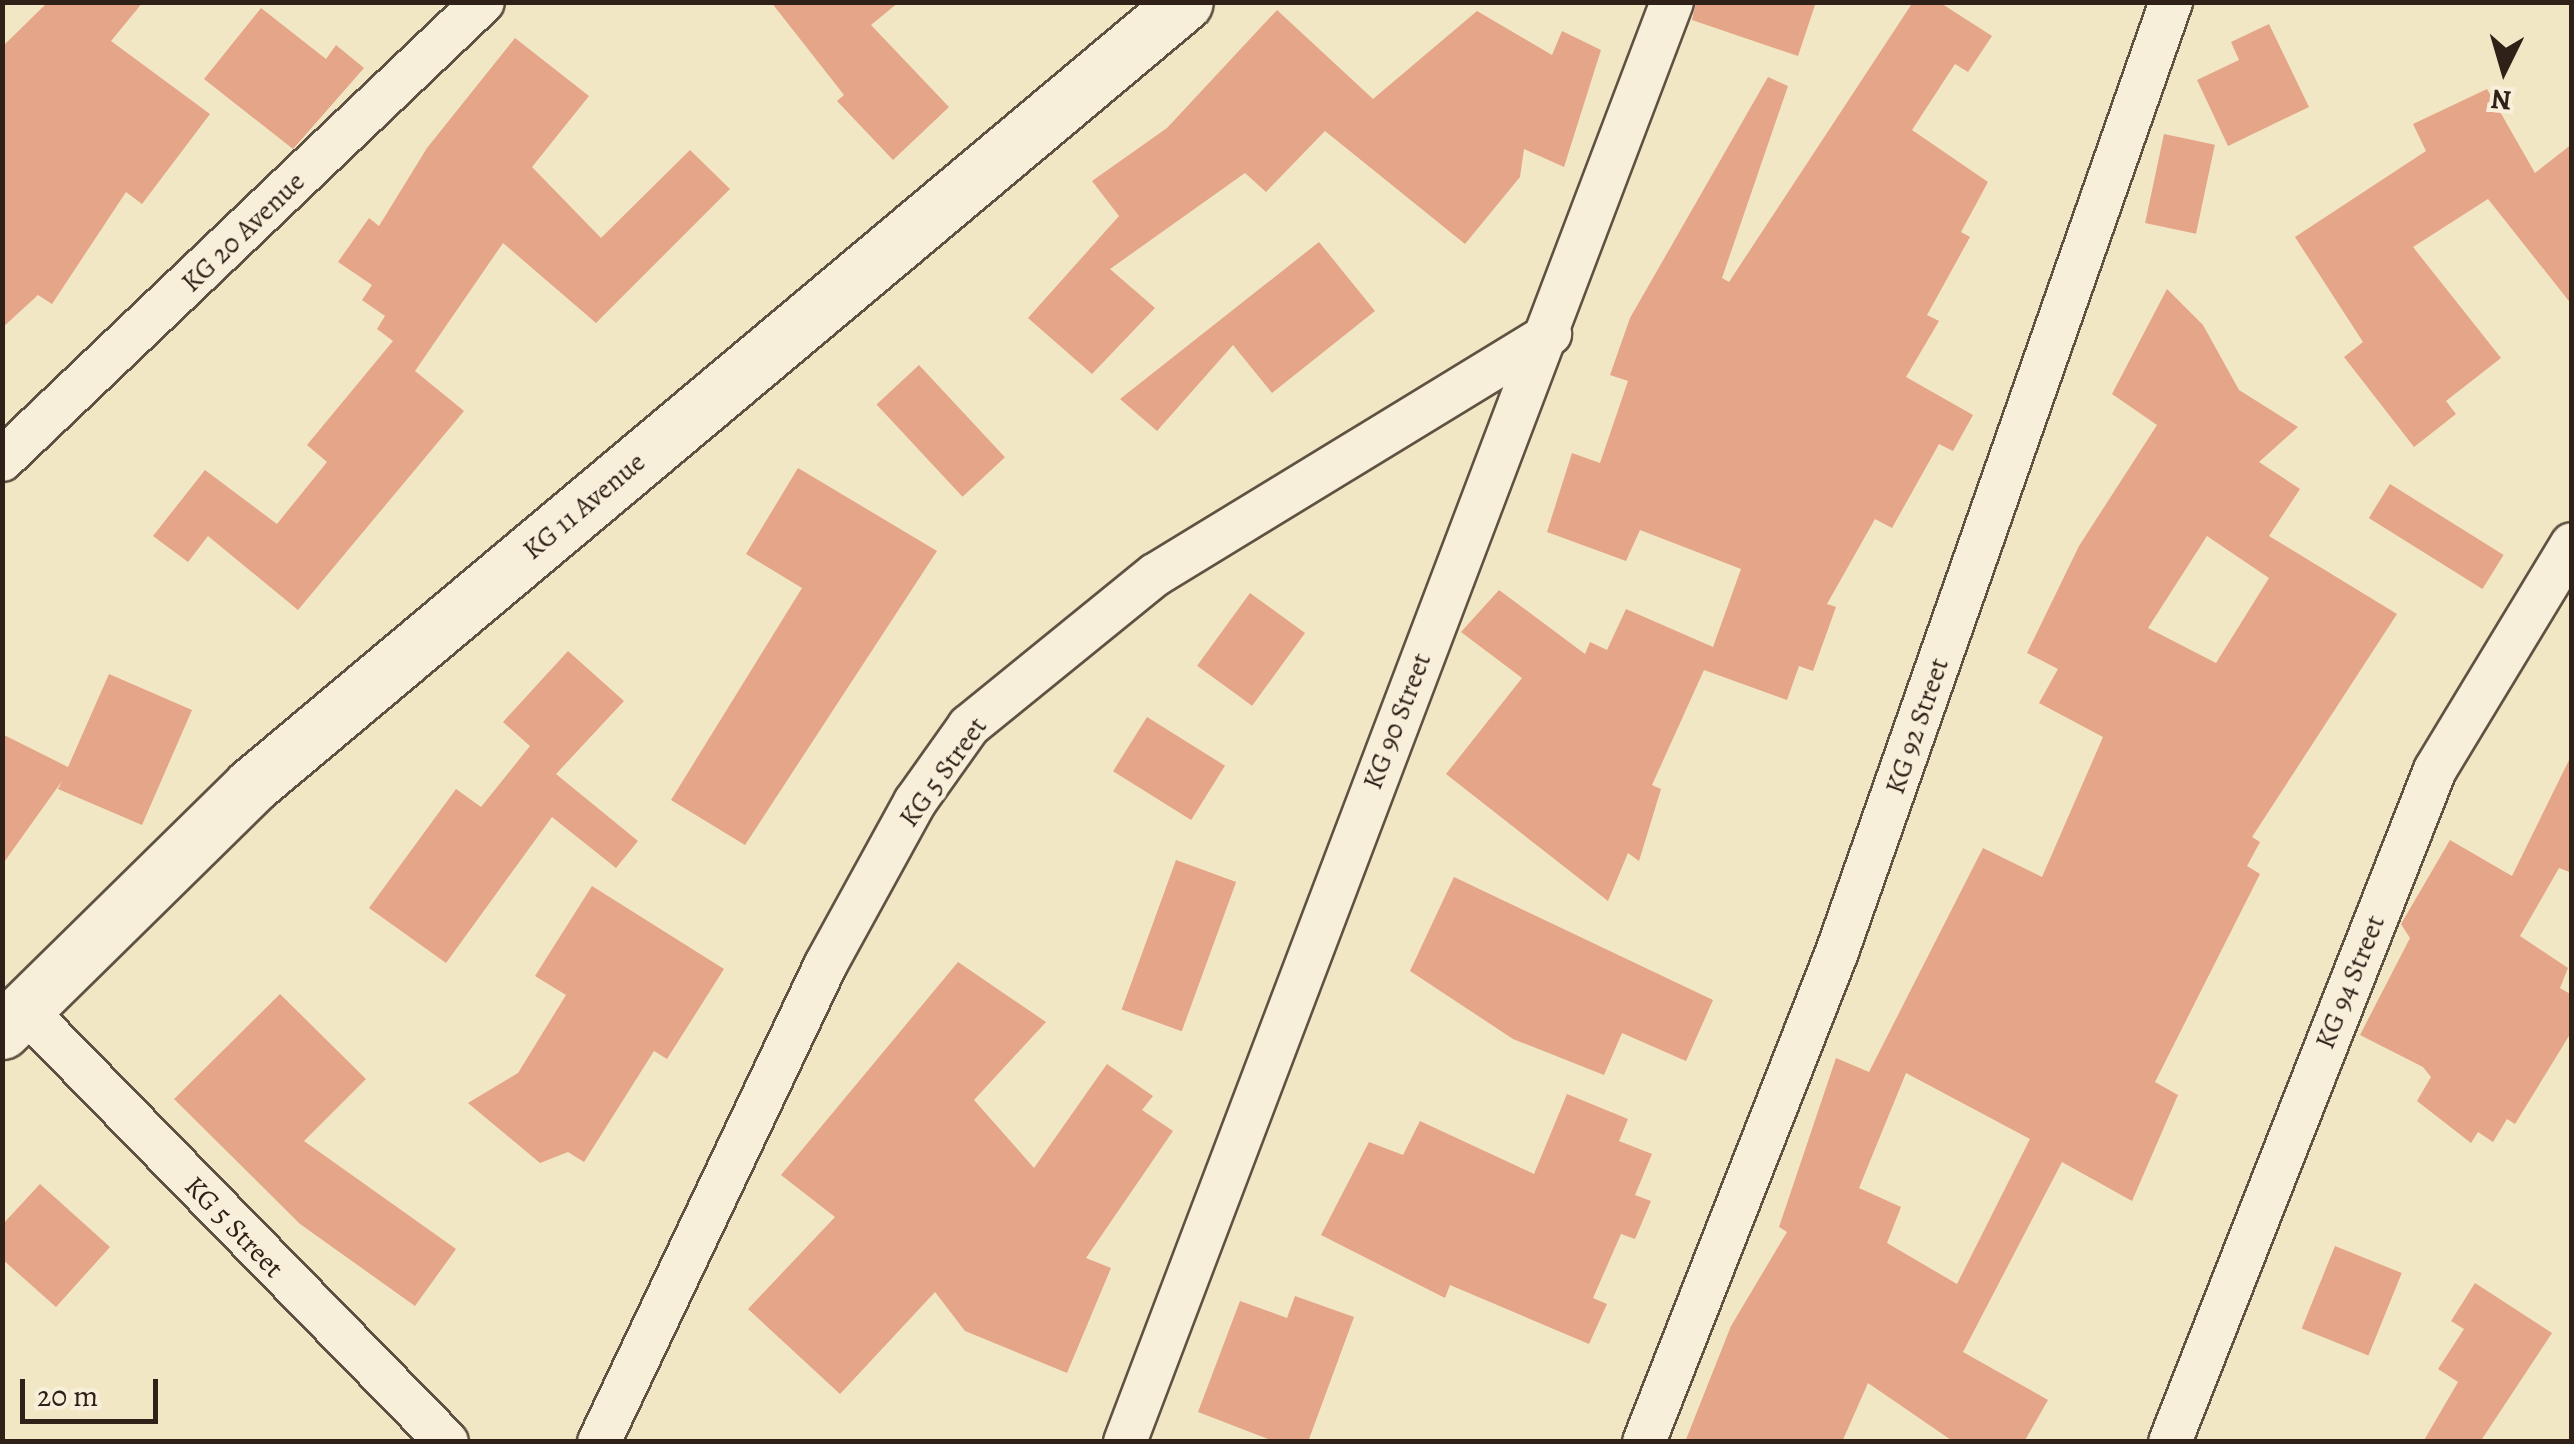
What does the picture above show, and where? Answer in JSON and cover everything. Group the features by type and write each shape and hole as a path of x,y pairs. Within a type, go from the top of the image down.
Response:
{"main road":[{"name":"KG 11 Avenue","path":"13,1020 251,786 1185,2"}],"street":[{"name":"KG 20 Avenue","path":"2,460 483,2"},
{"name":"KG 90 Street","path":"1125,1442 1228,1150 1550,334 1672,2"},
{"name":"KG 92 Street","path":"1644,1442 1838,952 2172,2"},
{"name":"KG 5 Street","path":"599,1442 826,964 915,802 969,726 1155,575 1550,334"},
{"name":"KG 94 Street","path":"2170,1442 2435,770 2572,544"},
{"name":"KG 5 Street","path":"13,1020 447,1442"}],"building":[{"path":"48,2 143,2 111,41 210,114 142,204 126,192 52,304 38,295 2,328 2,47"},
{"path":"771,2 899,2 871,25 949,107 893,160 837,101 844,95"},
{"path":"1696,2 1816,2 1798,56 1692,20"},
{"path":"1913,2 1939,2 1992,36 1968,72 1955,64 1912,130 1988,182 1961,232 1970,237 1927,315 1939,321 1906,377 1973,415 1953,451 1939,444 1892,528 1875,519 1827,604 1836,607 1813,671 1799,666 1787,700 1704,670 1652,785 1661,789 1639,861 1628,853 1608,901 1446,774 1522,678 1461,632 1499,590 1585,654 1590,642 1607,650 1626,609 1713,647 1741,569 1640,530 1626,561 1547,532 1572,453 1600,463 1628,381 1610,375 1630,318 1768,77 1788,86 1722,278 1729,282"},
{"path":"261,8 326,59 336,45 364,68 293,149 204,79"},
{"path":"1277,10 1373,99 1477,11 1552,55 1562,31 1601,50 1564,167 1524,149 1520,177 1465,244 1325,131 1266,192 1245,173 1110,269 1155,308 1092,374 1028,318 1119,216 1092,181 1167,128"},
{"path":"2269,24 2309,107 2228,146 2197,80 2239,60 2231,42"},
{"path":"515,38 589,96 532,167 601,238 690,150 730,189 596,323 503,243 415,371 464,411 298,610 208,536 188,562 153,536 205,470 277,524 327,462 307,445 393,341 377,329 385,316 362,300 372,285 338,262 369,218 379,226 427,148"},
{"path":"2487,89 2535,173 2572,144 2572,305 2488,199 2413,247 2501,358 2446,401 2456,414 2414,447 2344,357 2363,342 2295,237 2426,151 2413,124"},
{"path":"2164,134 2215,145 2196,234 2145,223"},
{"path":"1319,242 1375,311 1272,393 1233,345 1157,431 1120,399"},
{"path":"2167,289 2203,325 2239,390 2298,427 2259,462 2300,489 2269,536 2397,614 2252,837 2260,842 2247,866 2260,874 2155,1082 2178,1095 2132,1201 2062,1162 1963,1352 2048,1400 2024,1442 1954,1442 1868,1383 1842,1442 1685,1442 1731,1326 1787,1232 1779,1227 1836,1058 1869,1072 1983,848 2042,877 2103,737 2039,703 2058,669 2027,653 2079,546 2157,425 2112,394","holes":["2207,536 2269,578 2216,663 2148,628","1906,1073 2030,1139 1957,1284 1887,1243 1901,1207 1859,1188"]},
{"path":"919,365 1005,457 963,497 877,405"},
{"path":"798,468 937,551 745,845 671,800 802,588 746,554"},
{"path":"2390,484 2504,555 2482,589 2369,518"},
{"path":"1250,593 1305,633 1252,706 1197,666"},
{"path":"568,651 624,701 556,774 638,841 616,868 552,817 446,963 369,908 456,789 481,807 530,746 503,722"},
{"path":"109,674 192,710 142,825 58,789 62,781 2,865 2,734 68,767"},
{"path":"1147,717 1225,766 1191,820 1113,771"},
{"path":"2572,754 2572,873 2559,868 2520,936 2568,968 2560,988 2572,995 2572,1031 2515,1124 2507,1119 2493,1142 2478,1132 2471,1143 2417,1101 2431,1077 2423,1067 2360,1035 2410,938 2401,924 2450,840 2512,876"},
{"path":"1176,860 1236,882 1182,1031 1122,1009"},
{"path":"1454,877 1713,1000 1686,1061 1622,1033 1604,1075 1513,1039 1410,971"},
{"path":"592,886 724,969 667,1059 654,1051 584,1162 568,1152 540,1163 468,1103 518,1073 566,995 535,976"},
{"path":"958,962 1046,1022 974,1100 1034,1168 1107,1064 1153,1096 1142,1110 1173,1131 1086,1258 1111,1268 1067,1373 965,1331 935,1292 840,1394 748,1309 835,1217 781,1175"},
{"path":"280,994 366,1079 304,1141 456,1249 415,1306 300,1224 174,1099"},
{"path":"1567,1094 1628,1119 1619,1141 1652,1154 1635,1195 1651,1201 1635,1239 1621,1234 1593,1298 1607,1304 1589,1344 1450,1285 1445,1298 1321,1235 1369,1142 1403,1155 1420,1121 1534,1174"},
{"path":"40,1184 110,1247 56,1307 2,1259 2,1225"},
{"path":"2335,1246 2402,1273 2368,1355 2302,1329"},
{"path":"2475,1283 2552,1333 2480,1442 2423,1442 2458,1382 2438,1369 2464,1329 2451,1321"},
{"path":"1295,1296 1354,1317 1308,1442 1276,1442 1198,1412 1240,1301 1287,1318"}]}
